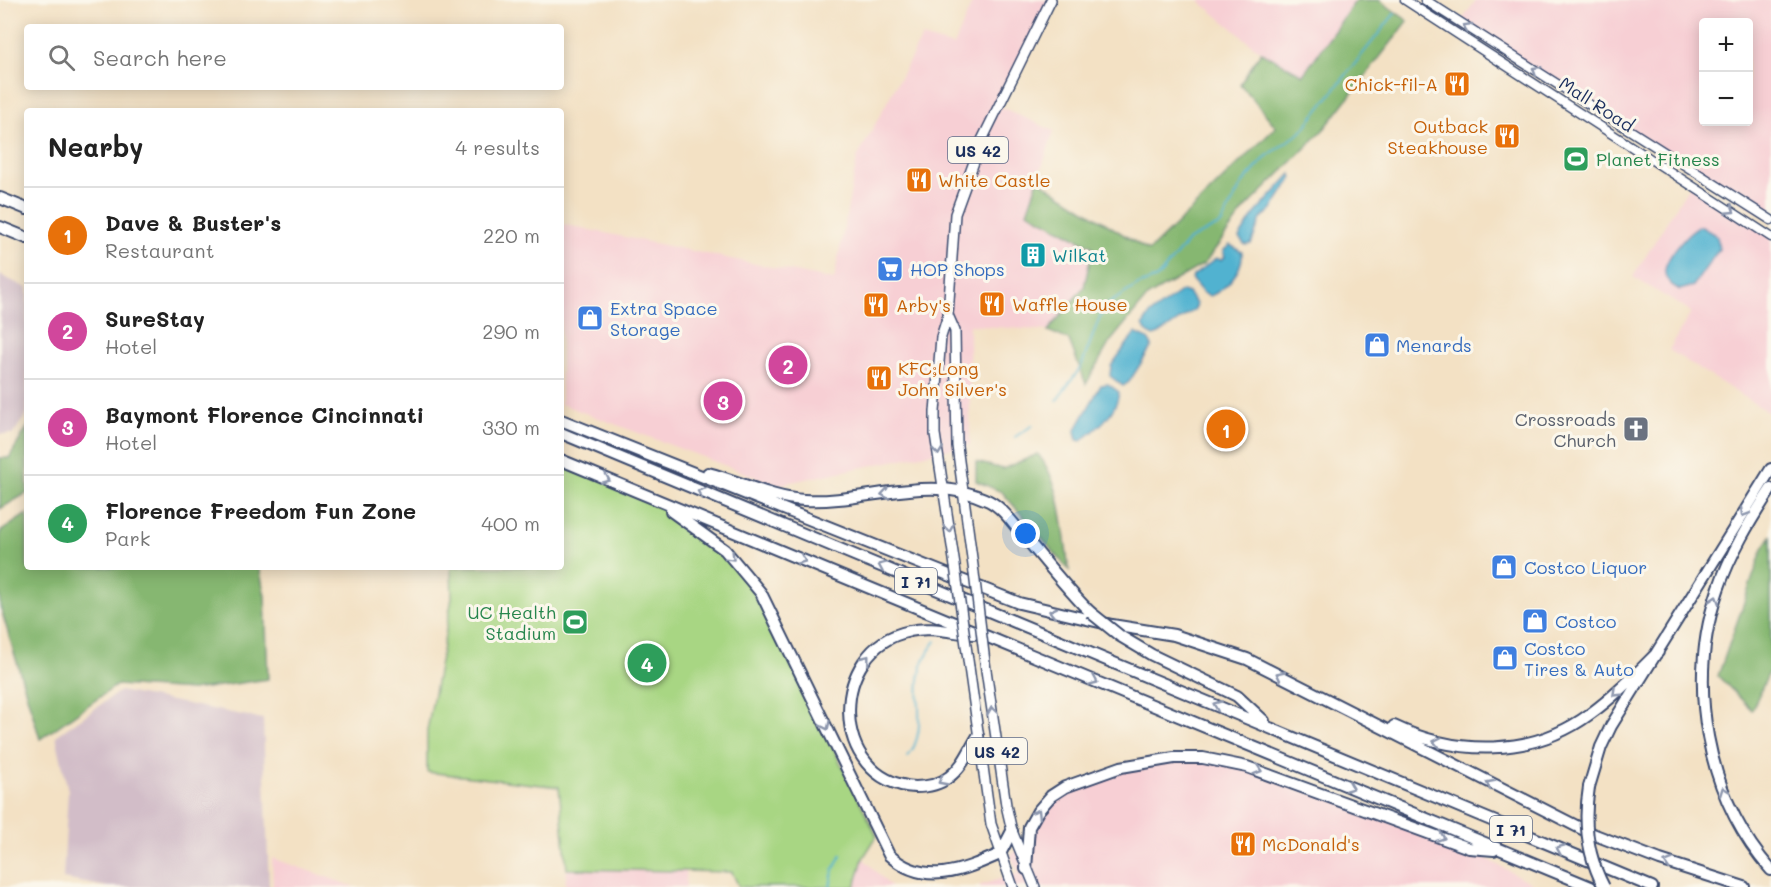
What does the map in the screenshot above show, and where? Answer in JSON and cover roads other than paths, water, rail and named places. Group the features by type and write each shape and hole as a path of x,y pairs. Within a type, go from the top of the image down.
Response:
{"highway":[{"path":"0,198 24,208"},
{"path":"0,226 24,237"},
{"path":"564,421 679,466 763,492 805,500 864,497 921,489 964,493 989,501 1003,511 1090,612 1120,636 1152,655 1237,696 1271,727"},
{"name":"I 71","path":"564,434 1652,887"},
{"name":"I 71","path":"564,461 1591,887"},
{"path":"679,466 712,482 1001,597 1050,611 1188,639 1247,659 1590,833 1660,860 1744,887"},
{"path":"1604,887 1587,843 1585,818 1589,787 1605,738 1771,469"},
{"path":"1771,489 1742,537 1718,591 1708,630 1703,672 1705,718 1714,760 1731,808 1750,843 1771,870"},
{"path":"651,497 716,543 735,560 761,593 889,855 912,871 934,875 967,868 1000,854 1012,831"},
{"path":"978,736 962,764 946,780 929,786 909,786 888,779 870,765 855,743 848,706 857,671 873,651 889,639 923,629 982,634"},
{"path":"1312,691 1344,701 1425,739 1465,746 1507,747 1543,740 1575,724 1608,701 1658,652"},
{"path":"1026,869 1029,827 1038,811 1051,796 1065,787 1121,766 1174,758 1203,758 1247,767 1468,848 1503,850"}],"main road":[{"name":"US 42","path":"1013,887 1000,854 985,794 943,491 935,412 941,337 948,315 952,235 963,186 982,140 1051,0"},
{"name":"Mall Road","path":"1405,0 1771,237"},
{"name":"Mall Road","path":"1425,0 1771,220"},
{"name":"US 42","path":"948,315 955,331 957,446 1001,784 1012,831 1035,887"}],"water":[{"path":"1291,174 1292,178 1272,209 1261,219 1251,244 1245,245 1239,238 1253,216"},
{"path":"1700,226 1717,236 1719,249 1693,286 1680,290 1668,281 1665,268 1677,246 1689,233"},
{"path":"1230,245 1242,252 1237,272 1216,293 1210,296 1203,293 1192,280 1193,276 1217,258 1220,260 1225,257 1223,251"},
{"path":"1182,291 1188,293 1197,305 1194,310 1159,334 1153,336 1146,331 1143,325 1150,314"},
{"path":"1135,333 1148,339 1152,346 1129,382 1123,386 1110,376 1111,366"},
{"path":"1108,384 1119,392 1114,407 1093,431 1081,441 1077,440 1075,431 1101,385"}],"waterway":[{"path":"1057,400 1081,367 1099,319 1108,304 1138,285 1157,278 1189,240 1221,224 1242,184 1267,156 1301,132 1395,13"},
{"path":"1015,437 1033,425"},
{"path":"908,757 919,729 920,672 936,641"},
{"path":"830,887 833,871 841,855"}],"place":[{"name":"Chick-fil-A","path":"1457,84"},
{"name":"Outback Steakhouse","path":"1507,136"},
{"name":"Planet Fitness","path":"1576,159"},
{"name":"White Castle","path":"919,180"},
{"name":"Wilkat","path":"1033,255"},
{"name":"HOP Shops","path":"890,269"},
{"name":"Waffle House","path":"992,304"},
{"name":"Arby's","path":"876,305"},
{"name":"Extra Space Storage","path":"590,318"},
{"name":"Menards","path":"1377,345"},
{"name":"SureStay","path":"788,365"},
{"name":"KFC;Long John Silver's","path":"879,378"},
{"name":"Baymont Florence Cincinnati","path":"723,401"},
{"name":"Dave & Buster's","path":"1226,429"},
{"name":"Crossroads Church","path":"1636,429"},
{"name":"Costco Liquor","path":"1504,567"},
{"name":"Costco","path":"1535,621"},
{"name":"UC Health Stadium","path":"575,622"},
{"name":"Costco Tires & Auto","path":"1505,658"},
{"name":"Florence Freedom Fun Zone","path":"647,663"},
{"name":"McDonald's","path":"1243,844"}]}
